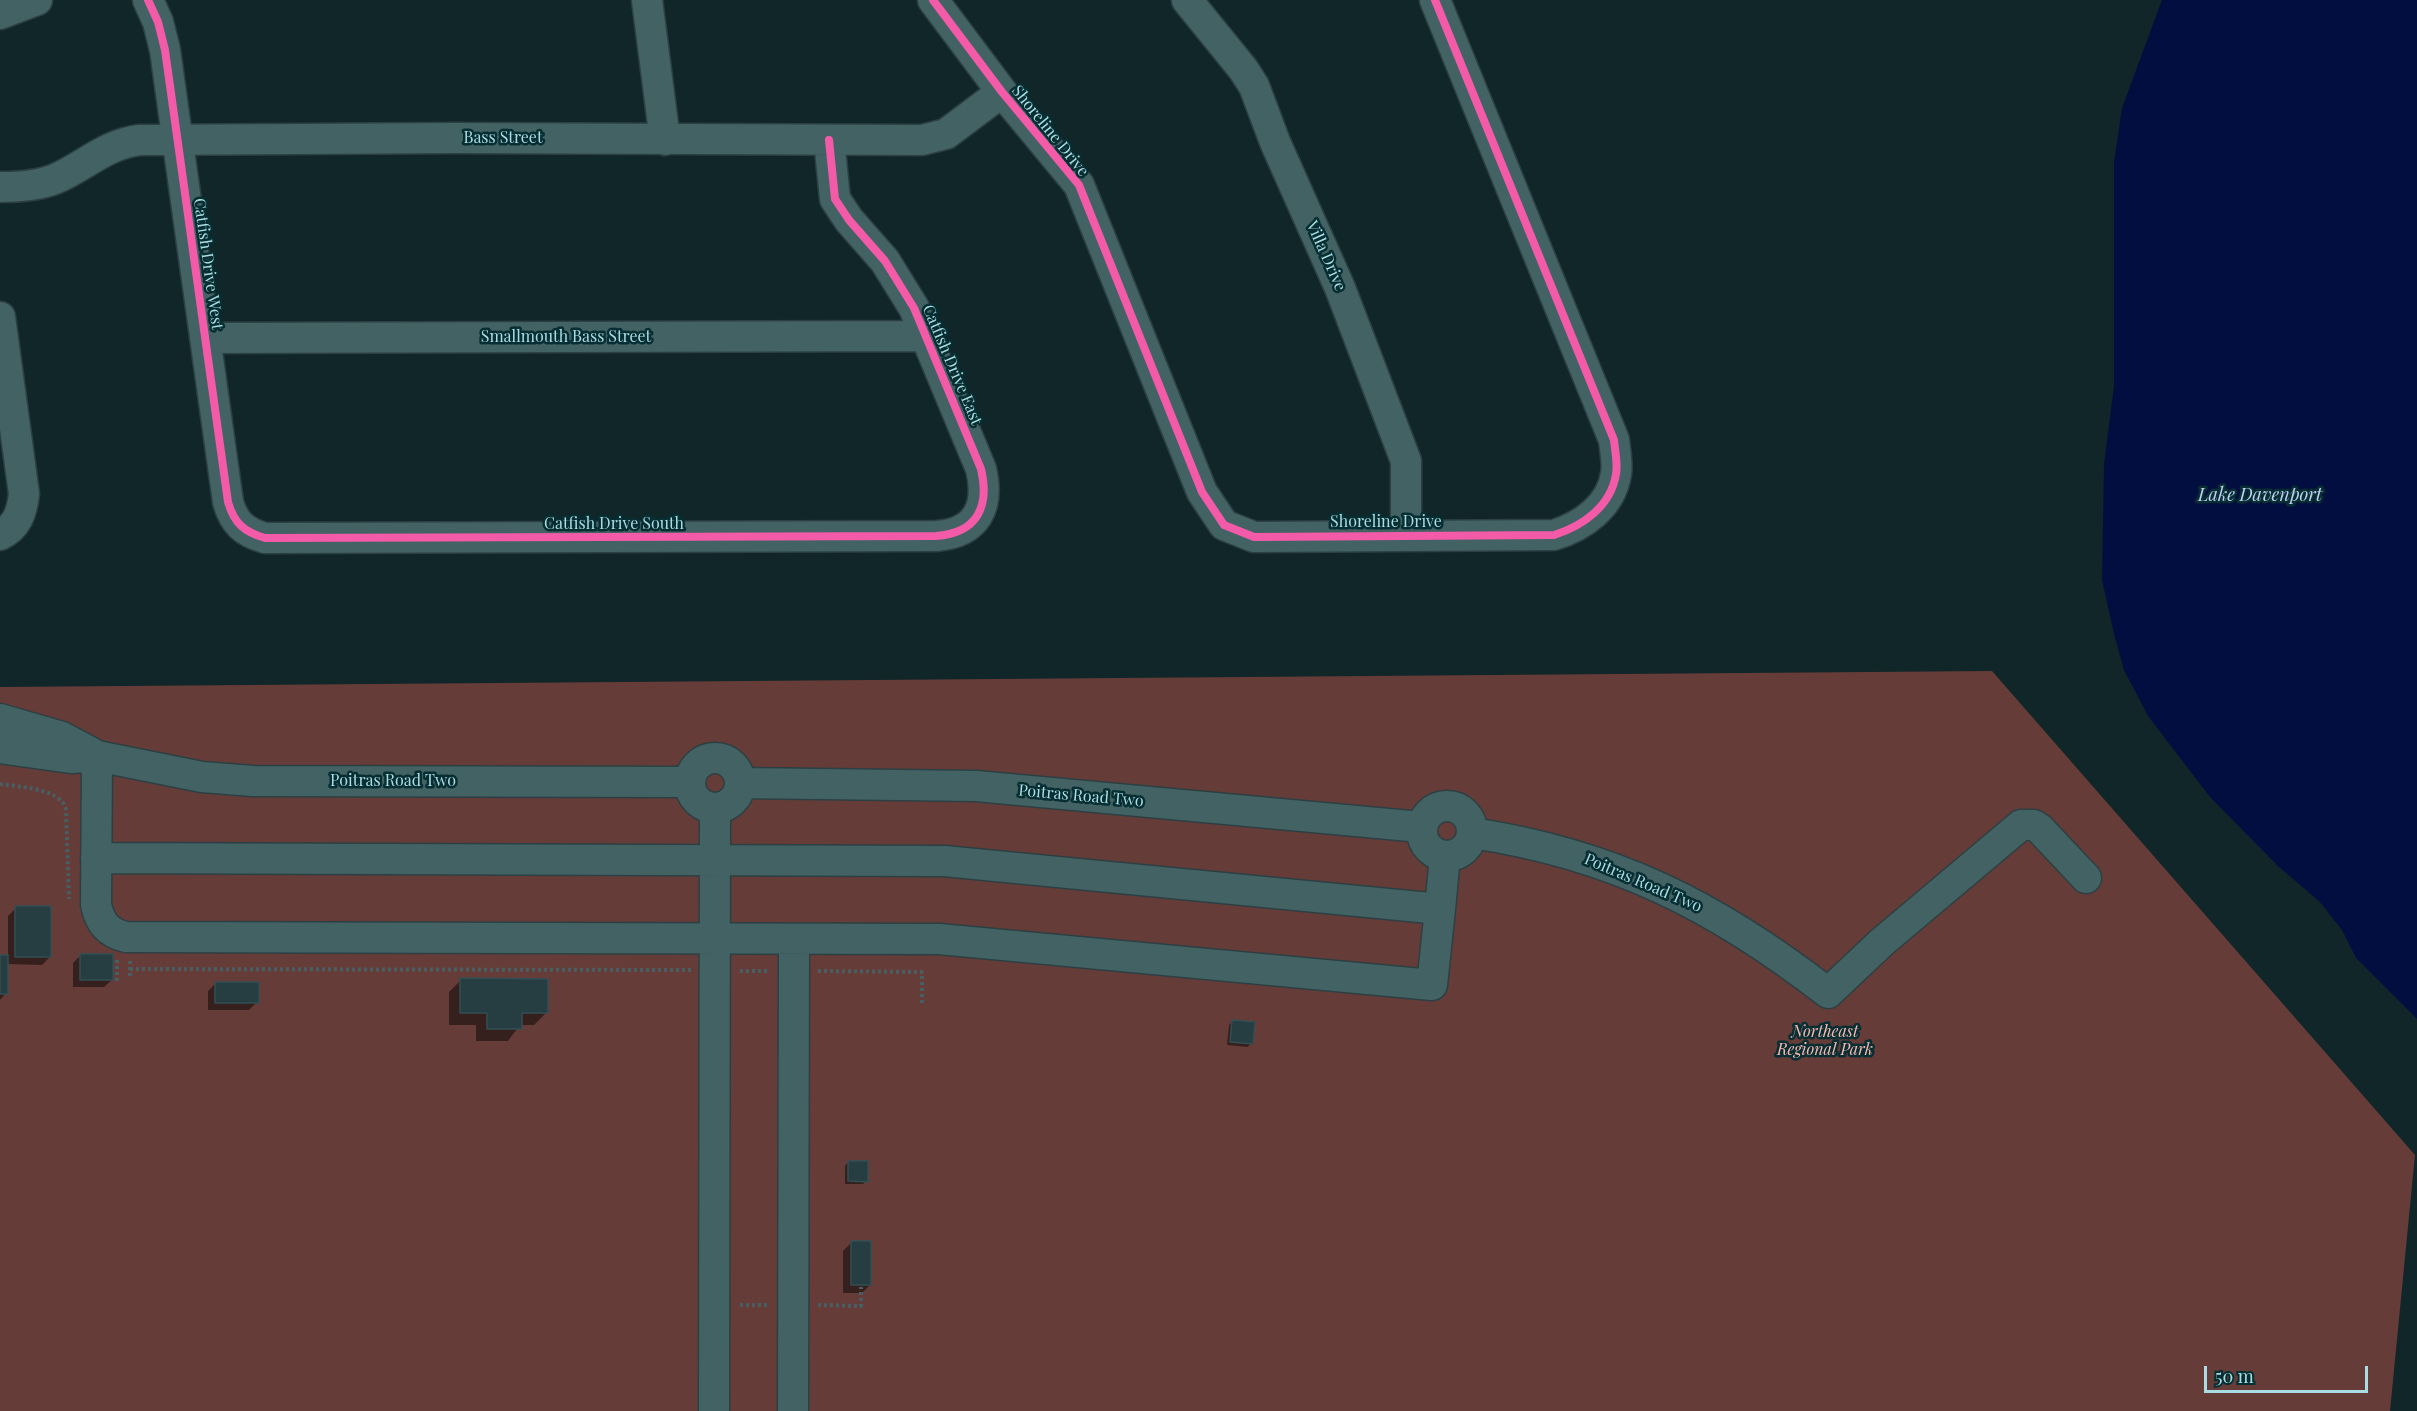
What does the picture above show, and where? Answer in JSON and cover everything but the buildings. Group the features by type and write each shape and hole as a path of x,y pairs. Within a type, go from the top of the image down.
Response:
{"street":[{"name":"Catfish Drive West","path":"148,0 158,22 165,50 228,502 236,522 244,529"},
{"path":"647,0 665,140"},
{"name":"Shoreline Drive","path":"933,0 1002,92 1079,186 1202,492 1224,525 1254,537 1406,534 1554,535 1576,528 1602,506 1616,474 1614,440 1435,0"},
{"name":"Villa Drive","path":"1187,0 1254,86 1275,142 1340,288 1406,461 1406,534"},
{"name":"Bass Street","path":"0,187 26,186 56,179 101,152 127,142 177,140 903,141 937,138 1002,92"},
{"name":"Catfish Drive East","path":"829,140 835,199 849,220 885,261 927,336 981,469 984,493 978,515"},
{"path":"0,317 24,494 10,526"},
{"name":"Smallmouth Bass Street","path":"205,338 927,336"},
{"name":"Catfish Drive South","path":"244,529 254,535 277,539 936,536 961,531 978,515"},
{"name":"Poitras Road Two","path":"0,719 62,737 98,756"},
{"name":"Poitras Road Two","path":"0,748 71,758 98,756 202,777 253,781 690,782"},
{"path":"98,756 96,858 99,919 113,934 126,936 939,939 1432,985 1444,856"},
{"path":"715,758 730,763 740,776 741,783 740,791 730,804 715,809 699,803 693,796 690,782 693,770 699,764 715,758"},
{"name":"Poitras Road Two","path":"741,783 976,786 1421,827"},
{"path":"1449,805 1456,807 1469,817 1472,833 1466,848 1453,856 1444,856 1429,849 1423,842 1421,827 1432,810 1449,805"},
{"path":"714,1411 715,809"},
{"name":"Poitras Road Two","path":"1472,833 1566,852 1621,870 1671,892 1741,930 1828,993 1882,942 2021,825 2034,825 2040,829 2086,878"},
{"path":"96,858 944,861 1440,909"},
{"path":"793,1411 794,939"}],"path":[{"path":"117,950 117,983"},
{"path":"130,969 922,972 921,1003"}],"green space":[{"name":"Northeast Regional Park","path":"1992,671 2415,1155 2390,1411 0,1411 0,687"}],"water":[{"name":"Lake Davenport","path":"2162,0 2417,0 2417,1019 2356,958 2342,930 2320,902 2278,866 2210,797 2148,716 2124,670 2114,634 2102,580 2104,464 2114,386 2114,162 2122,108"}],"cycle path":[{"path":"148,0 158,22 165,50 228,502 233,516 241,526 265,538 936,536 962,530 971,524 982,506 984,495 981,469 914,308 885,261 849,220 835,199 829,140"},
{"path":"933,0 1002,92 1079,185 1202,492 1224,525 1254,537 1554,535 1585,520 1602,505 1608,496 1617,470 1614,440 1435,0"}]}
